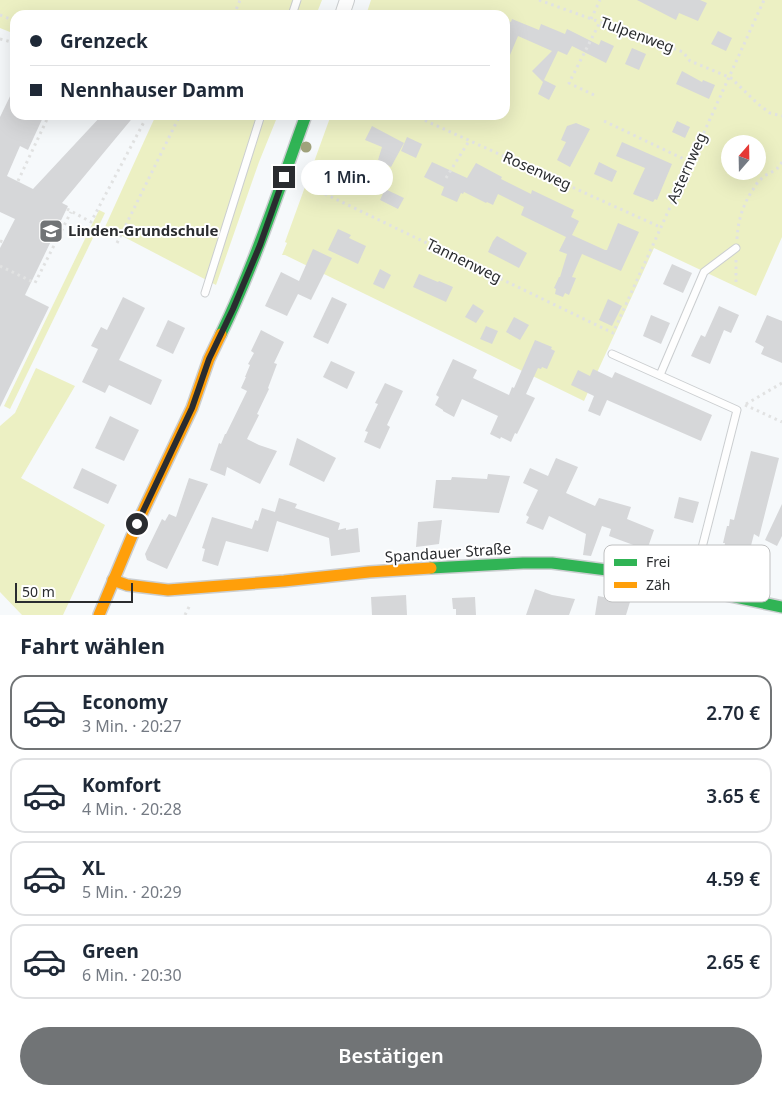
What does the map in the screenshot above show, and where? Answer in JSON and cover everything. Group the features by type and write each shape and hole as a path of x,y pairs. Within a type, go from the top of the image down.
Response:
{"street":[{"path":"98,615 137,524 192,408 209,359 256,254 304,120"},
{"name":"Spandauer Straße","path":"113,580 127,585 168,590 369,572 523,563 552,563 604,570"},
{"name":"Spandauer Straße","path":"751,602 780,609"}],"lane":[{"path":"205,293 259,120"},
{"path":"660,375 704,272 736,248"},
{"path":"612,354 737,410 703,545"}],"path":[{"name":"Tulpenweg","path":"538,0 683,52 690,61 730,78"},
{"path":"591,19 600,0"},
{"name":"Asternweg","path":"609,331 613,333 764,0"},
{"path":"594,96 569,83 600,22"},
{"path":"730,78 770,113 782,116"},
{"path":"18,181 46,120"},
{"path":"67,209 91,222 145,120"},
{"path":"117,243 178,120"},
{"name":"Rosenweg","path":"424,120 660,227"},
{"path":"604,121 690,162"},
{"path":"446,178 469,140"},
{"path":"332,161 375,180"},
{"path":"736,283 736,248 738,221 741,210 761,178 778,168 782,162"},
{"name":"Tannenweg","path":"319,191 609,331"},
{"path":"0,266 35,283 71,212"},
{"path":"782,383 745,405 782,422"},
{"path":"185,615 190,605"}],"green space":[{"path":"0,0 322,0 318,10 10,10 10,32 0,28"},
{"path":"371,0 782,0 782,237 756,296 654,248 584,401 282,255 287,243 285,242 329,120 510,120 510,10 368,10"},
{"path":"154,120 276,120 259,162 216,285 105,227"},
{"path":"99,210 105,213 10,409 4,406"},
{"path":"36,368 75,386 21,478 105,525 63,615 22,615 0,592 0,426 15,413"}],"building":[{"path":"637,0 700,0 707,3 698,21 679,13 676,20"},
{"path":"512,19 539,30 541,24 565,34 567,29 599,45 601,40 614,46 606,63 572,46 567,55 558,51 544,80 556,86 549,100 538,94 543,82 532,71 552,51 518,36 510,55 510,22"},
{"path":"718,31 732,38 726,51 711,44"},
{"path":"632,48 646,54 639,70 625,64"},
{"path":"682,71 702,82 703,80 715,85 709,99 676,84"},
{"path":"10,96 10,120 42,120 28,150 20,146 7,176 33,189 97,120 131,120 62,203 68,206 25,295 49,307 0,407 0,248 15,219 0,212 0,117"},
{"path":"677,121 690,127 685,138 672,132"},
{"path":"576,123 590,129 570,167 557,160 566,142 561,140 567,126"},
{"path":"372,126 404,143 391,167 378,160 382,147 365,140"},
{"path":"407,137 422,144 416,158 401,151"},
{"path":"622,142 672,164 657,200 655,199 653,202 633,194 645,168 616,156"},
{"path":"432,162 467,178 476,163 502,177 501,179 531,194 532,190 574,210 571,217 579,221 572,235 605,250 607,250 618,223 639,232 621,271 582,254 572,277 576,278 569,295 565,293 563,297 555,294 556,289 554,288 560,277 567,254 559,251 566,237 521,215 524,207 498,194 493,205 464,192 463,194 461,193 457,202 441,195 444,187 424,177"},
{"path":"599,162 617,171 612,182 594,174"},
{"path":"385,189 404,198 398,209 380,200"},
{"path":"338,229 351,235 349,238 366,246 358,264 328,250"},
{"path":"497,236 527,253 519,268 488,252"},
{"path":"313,249 332,258 311,300 298,294 287,316 265,306 281,272 299,281"},
{"path":"672,264 692,273 683,293 663,284"},
{"path":"380,269 391,275 384,289 373,284"},
{"path":"419,274 453,287 446,302 413,287"},
{"path":"123,297 145,308 119,360 162,380 151,405 109,385 105,393 82,382 98,349 91,346 101,327 107,330"},
{"path":"332,297 347,304 328,344 313,337"},
{"path":"608,299 622,306 612,326 599,320"},
{"path":"473,304 484,311 476,323 465,317"},
{"path":"719,306 739,315 731,333 724,330 710,364 691,356 701,335 705,337"},
{"path":"651,315 670,323 661,344 643,336"},
{"path":"767,315 782,321 782,363 761,354 764,347 755,342"},
{"path":"514,317 529,325 520,340 506,332"},
{"path":"168,320 185,328 173,354 156,346"},
{"path":"486,326 498,331 492,344 480,339"},
{"path":"261,330 284,342 274,363 277,364 269,389 247,439 277,451 260,484 227,467 225,476 210,470 219,443 221,444 247,391 241,388 250,365 248,364 254,353 251,351"},
{"path":"535,340 552,347 551,349 555,351 547,369 538,368 526,394 535,398 511,442 490,434 498,416 462,399 454,417 435,405 439,397 436,395 453,359 477,370 473,378 509,395 512,387 514,388"},
{"path":"331,361 355,372 347,389 323,377"},
{"path":"593,369 612,378 615,372 712,415 701,441 607,400 600,416 588,411 594,396 571,385 578,370 590,376"},
{"path":"385,383 403,391 387,425 390,427 380,449 364,442 368,432 365,431 378,404 375,403"},
{"path":"110,416 139,430 124,461 95,448"},
{"path":"297,438 336,458 324,482 289,465"},
{"path":"751,451 779,458 759,537 754,534 751,545 725,545 725,543 723,543 730,519 734,520"},
{"path":"556,458 578,467 566,493 595,506 599,498 631,507 627,519 654,530 649,545 633,545 609,536 611,529 602,526 591,556 583,555 586,534 549,516 543,530 526,523 529,517 526,515 538,490 523,483 530,468 548,476"},
{"path":"82,468 117,485 108,504 73,488"},
{"path":"488,474 510,476 499,513 433,508 436,480 451,480 452,477 487,479"},
{"path":"189,478 208,484 167,569 147,560 145,554 162,519 165,521 169,514 176,517"},
{"path":"679,497 699,502 693,523 674,518"},
{"path":"279,498 297,504 295,508 340,523 338,530 358,528 360,552 331,556 329,538 277,521 268,552 226,541 218,566 202,561 205,549 202,548 212,517 252,529 255,520 258,521 262,508 275,512"},
{"path":"782,504 782,536 777,546 765,540"},
{"path":"442,520 439,544 416,547 418,522"},
{"path":"535,589 552,595 575,599 569,615 526,615"},
{"path":"406,595 407,615 372,615 371,597"},
{"path":"598,596 604,597 604,602 630,602 626,615 595,615"},
{"path":"475,597 476,615 456,615 456,609 453,609 452,598"}],"traffic: fast":[{"path":"221,334 256,253 304,120"},
{"path":"431,568 552,563 604,570"},
{"path":"758,602 782,607"}],"traffic: slow":[{"path":"99,615 137,524 192,408 209,359 221,334"},
{"path":"113,580 127,585 168,590 431,568"}],"place":[{"name":"Linden-Grundschule","path":"51,231"}],"route":[{"path":"137,524 192,408 209,359 260,245 284,177"}]}
